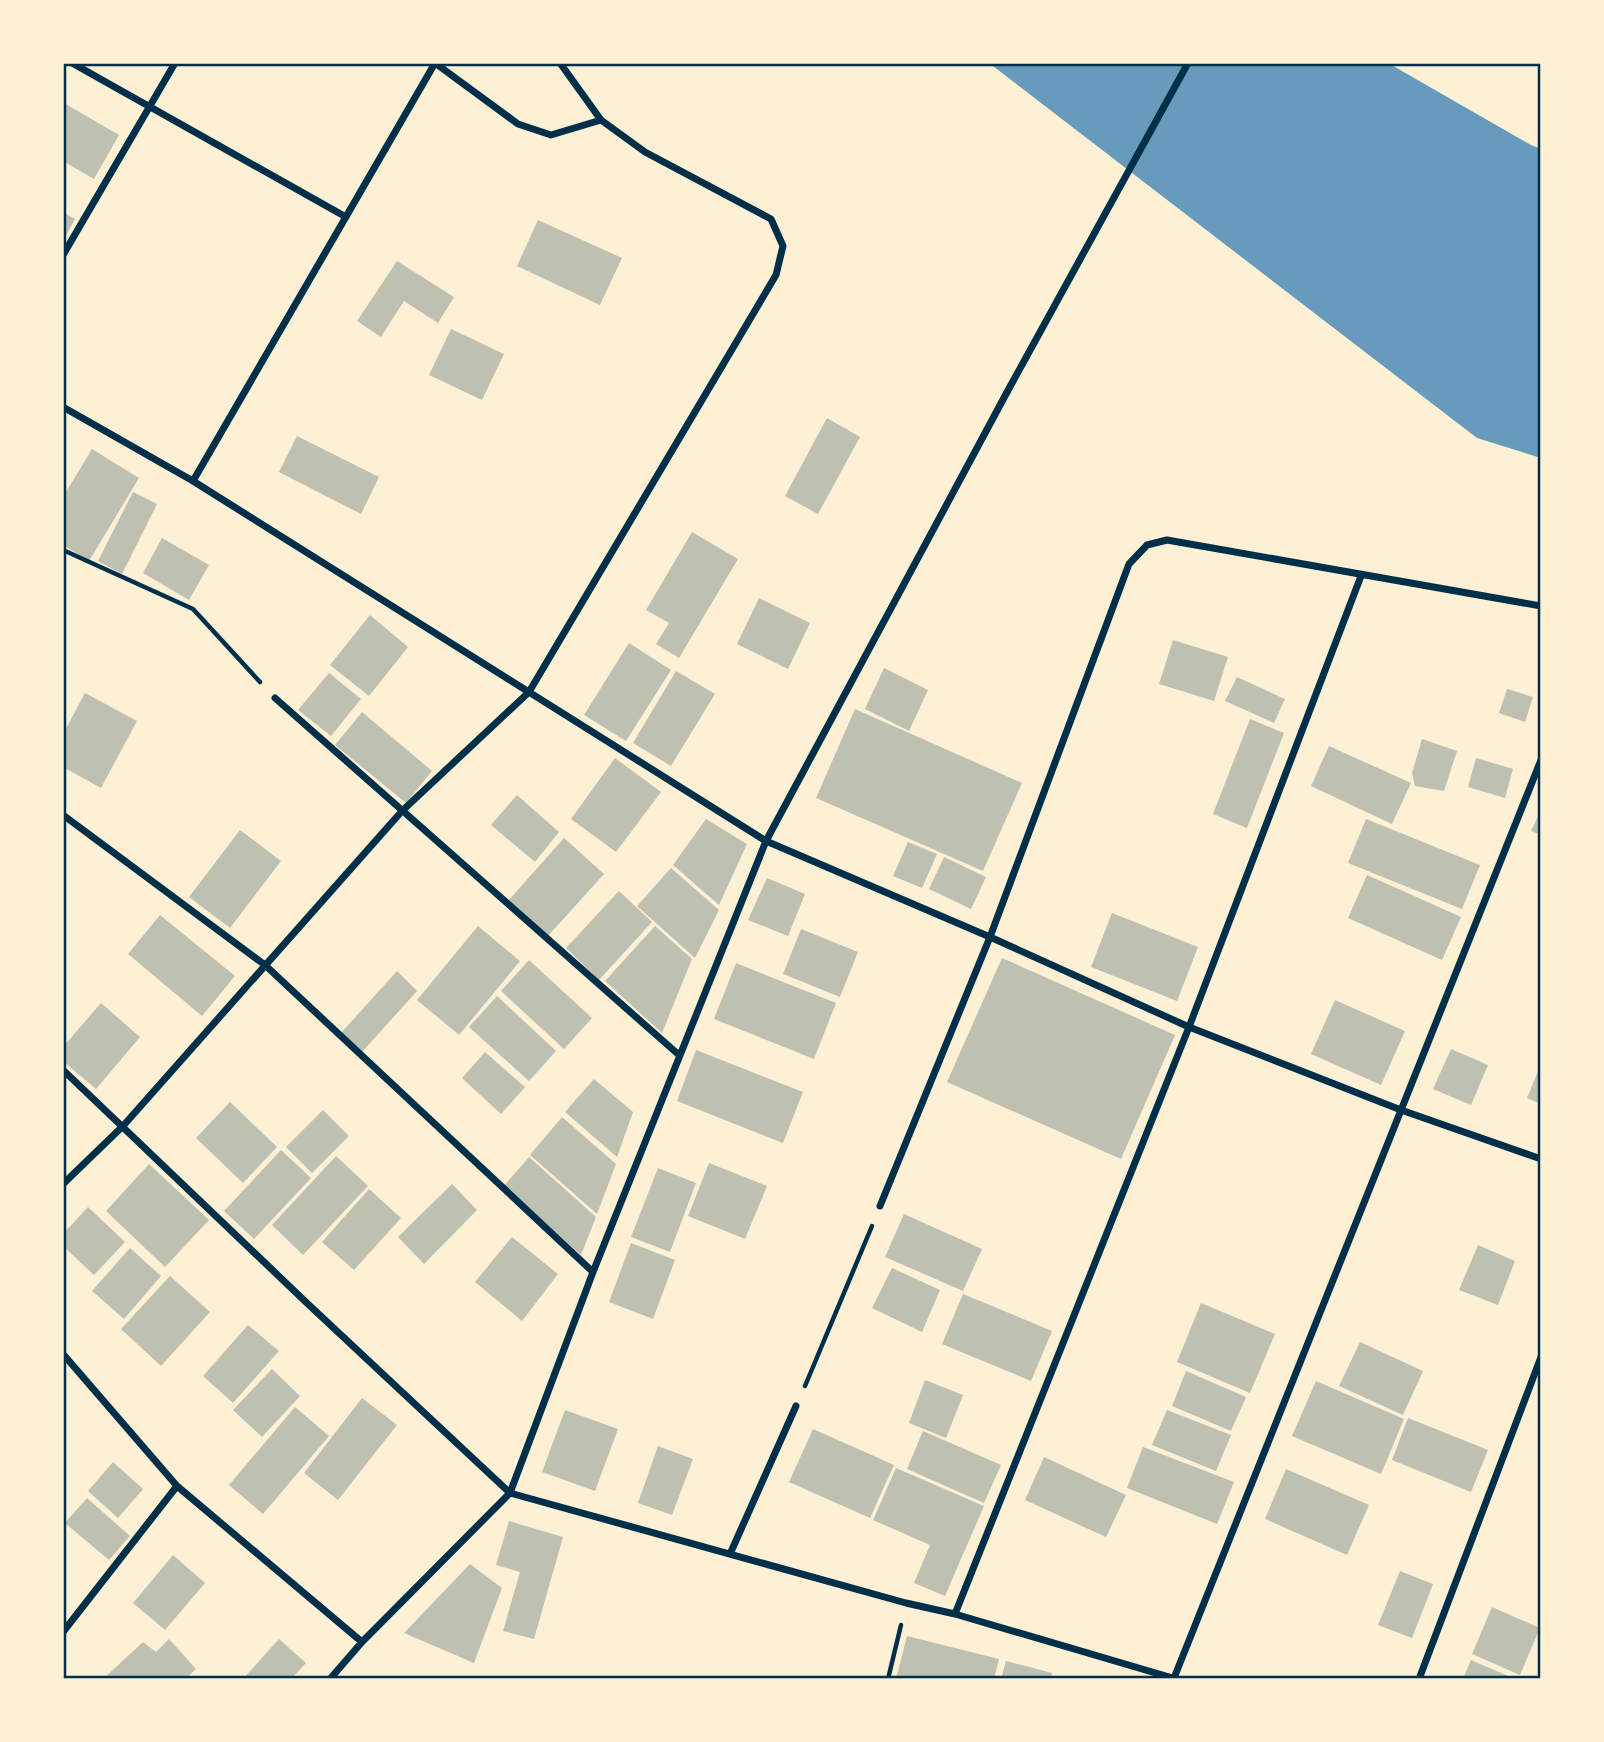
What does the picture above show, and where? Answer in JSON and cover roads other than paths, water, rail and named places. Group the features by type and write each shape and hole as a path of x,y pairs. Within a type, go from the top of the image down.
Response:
{"street":[{"path":"72,63 346,217"},
{"path":"63,255 175,63"},
{"path":"193,481 435,63 519,124 551,135 601,120"},
{"path":"63,1184 123,1126 402,811 529,692 776,275 783,246 771,219 645,152 601,120 560,63"},
{"path":"330,1679 362,1642 510,1493 593,1272 766,841 1006,394 1188,63"},
{"path":"63,407 193,481 766,841 990,937 1189,1027 1401,1110 1541,1159"},
{"path":"880,1206 990,937 1129,564 1147,545 1167,540 1541,606"},
{"path":"954,1614 1189,1027 1361,576"},
{"path":"275,698 679,1055"},
{"path":"63,1070 510,1493 954,1614 1175,1679 1541,760"},
{"path":"63,815 265,965 593,1272"},
{"path":"63,1354 177,1486 362,1642"},
{"path":"1419,1679 1541,1357"},
{"path":"730,1554 796,1406"},
{"path":"63,1632 177,1486"}],"water":[{"path":"989,63 1388,63 1541,149 1541,458 1477,438"}]}
